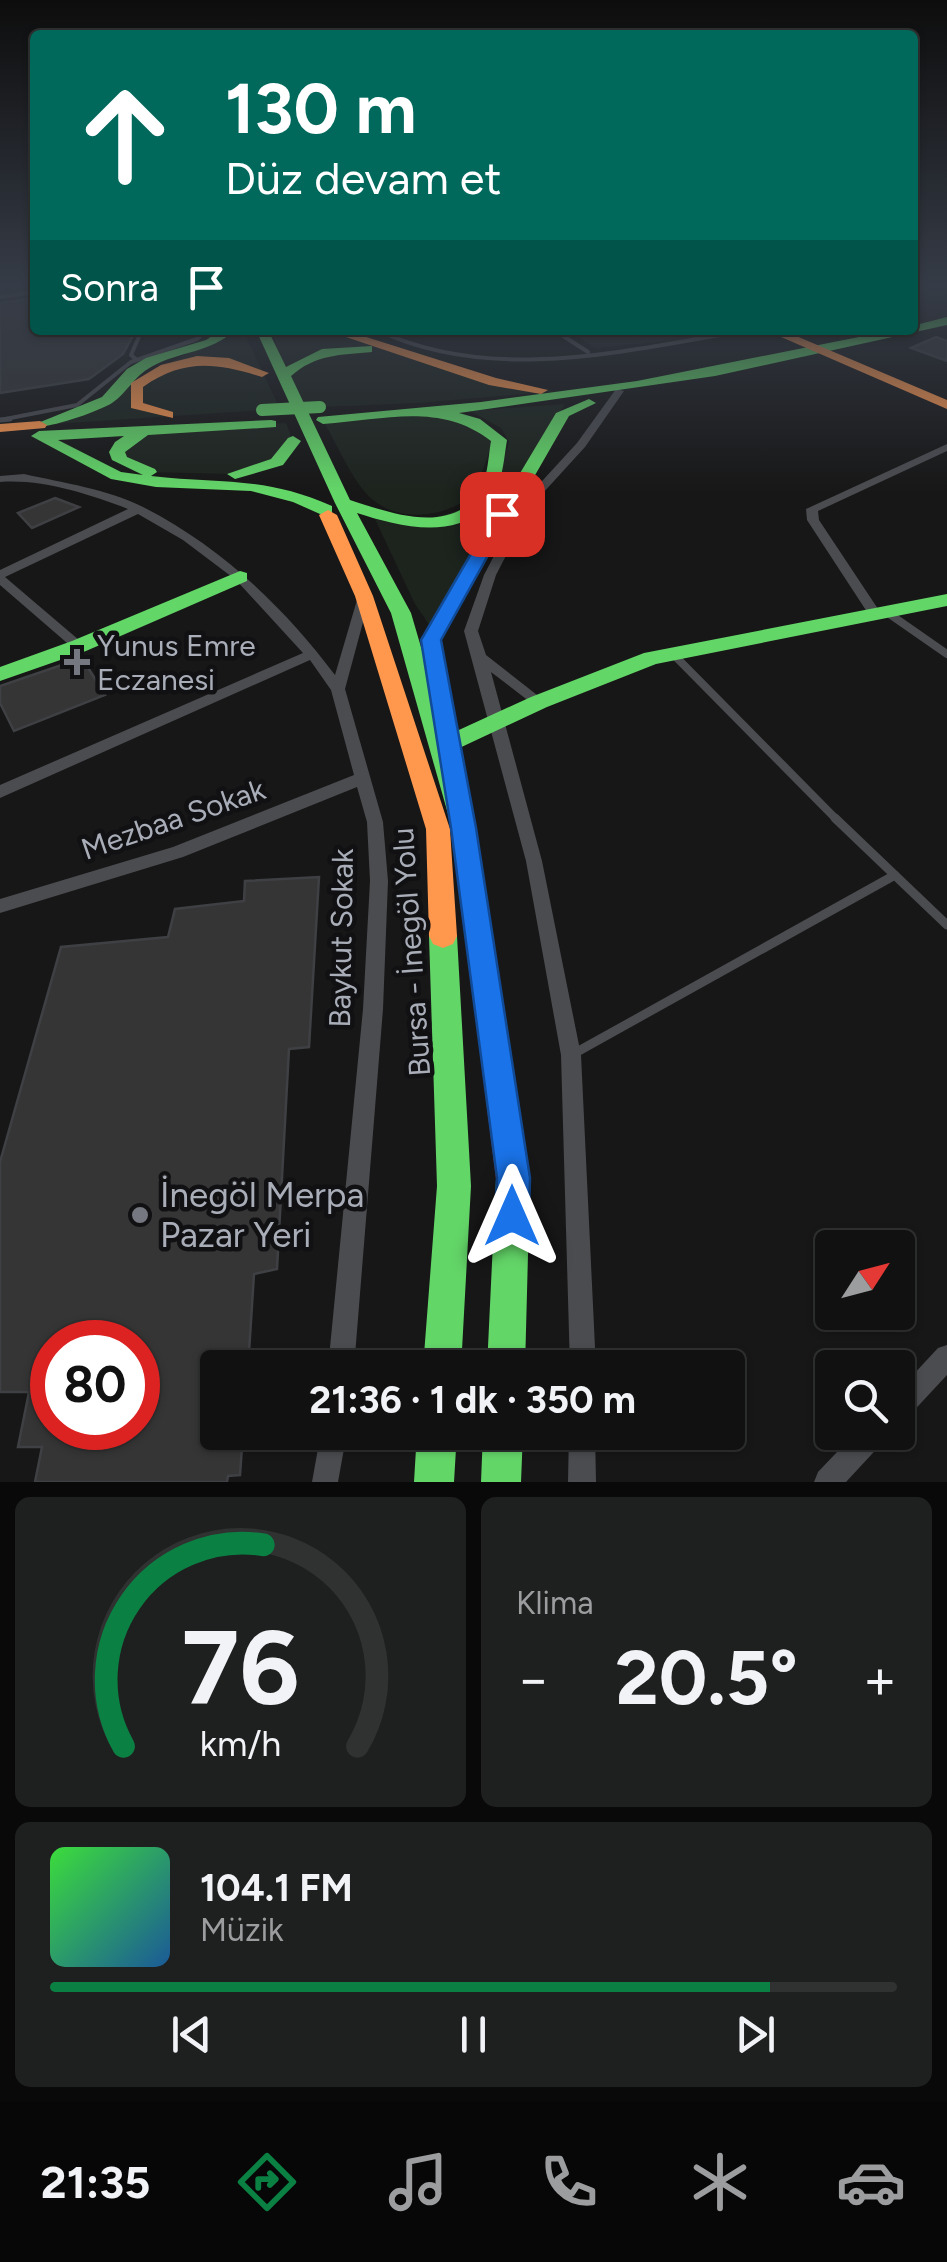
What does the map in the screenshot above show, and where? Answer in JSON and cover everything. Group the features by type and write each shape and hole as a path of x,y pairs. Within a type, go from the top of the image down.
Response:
{"main road":[{"path":"40,430 107,400 132,372 175,354"},
{"name":"Bursa - İnegöl Yolu","path":"259,354 334,507 438,829 454,1186 443,1350"},
{"name":"Bursa - İnegöl Yolu","path":"267,354 293,441 401,613 464,828 513,1178 507,1350"},
{"path":"168,415 136,405 136,386 166,364 201,357 238,360 272,374 315,354"},
{"path":"380,354 438,374 441,383 429,408"},
{"path":"407,354 494,382 559,391"},
{"path":"429,408 559,391 755,354"},
{"path":"732,369 777,354"},
{"path":"844,354 947,405"},
{"path":"864,354 868,368"},
{"path":"0,424 40,430 144,432 266,417 619,391 732,369 808,362 868,368"},
{"path":"464,828 431,640 563,413 619,391"},
{"path":"40,430 91,468 128,480 266,486 334,507 379,516 440,521 468,512 484,498 499,440 475,422 429,408"},
{"path":"0,439 40,430 168,415 266,417"},
{"path":"144,432 120,445 117,452 120,460 147,472 260,470 278,463 293,441"},
{"path":"0,674 79,646 240,577"},
{"path":"449,744 496,720 650,658 947,600"},
{"path":"434,1482 436,1450"},
{"path":"501,1482 502,1450"}],"street":[{"path":"582,1350 571,1055 534,861 471,631 490,575 528,504 581,446 619,391"},
{"path":"882,614 813,520 812,509 947,447"},
{"name":"Baykut Sokak","path":"0,479 24,477 60,483 138,510 187,538 240,577 312,654 338,689 375,822 379,881 374,1009 343,1350"},
{"path":"79,646 0,577 138,510"},
{"path":"338,689 364,596"},
{"path":"0,792 312,654"},
{"path":"480,657 539,702"},
{"name":"Mezbaa Sokak","path":"0,906 176,852 363,778"},
{"path":"915,1391 947,1358"},
{"path":"326,1482 331,1450"},
{"path":"582,1450 582,1482"},
{"path":"828,1482 858,1450"}],"lane":[{"path":"131,354 137,360"},
{"path":"0,424 77,405 137,360 154,354"},
{"path":"448,354 506,362 570,354"},
{"path":"882,614 947,654"},
{"path":"673,654 947,924"},
{"path":"571,1055 894,875"}],"shaded area":[{"path":"185,354 254,354 280,409 40,425 80,412"},
{"path":"278,354 405,354 522,389 559,391 300,408 283,376"},
{"path":"565,404 430,626 415,604 374,517 411,525 492,500 509,442 501,428 470,411"},
{"path":"437,415 469,424 493,441 474,495 451,508 411,515 385,508 365,492 323,421"},
{"path":"286,423 293,441 289,452 236,474 147,472 117,452 144,431"}],"building":[{"path":"0,354 123,354 89,379 0,393"},
{"path":"928,354 947,354 947,361"},
{"path":"55,498 79,507 32,528 18,513"},
{"path":"82,658 105,695 14,731 0,703 0,686"},
{"name":"İnegöl Merpa Pazar Yeri","path":"319,877 309,1047 289,1049 277,1269 254,1274 249,1350 200,1350 200,1450 242,1450 240,1475 228,1476 227,1482 35,1482 41,1450 160,1450 160,1320 30,1320 30,1447 18,1447 29,1392 0,1392 0,1162 61,947 168,937 175,909 244,901 245,881"}],"traffic: fast":[{"path":"40,425 107,400 132,372 174,354"},
{"path":"273,354 343,503 401,613 464,828 481,948"},
{"path":"283,376 319,354"},
{"path":"323,420 559,397 805,354"},
{"path":"437,677 431,639 563,413 589,403"},
{"path":"262,410 320,407"},
{"path":"343,503 416,522 452,520 468,512 490,487 499,440 475,422 447,414"},
{"path":"42,436 271,424"},
{"path":"144,431 120,445 117,452 120,460 149,472"},
{"path":"39,436 117,476 156,482 251,486 299,498 326,510"},
{"path":"235,474 277,462 293,441"},
{"path":"0,674 79,646 240,577"},
{"path":"449,744 539,702 651,658 947,600"},
{"path":"443,936 454,1186 443,1350"},
{"path":"507,1350 513,1179"},
{"path":"434,1482 436,1450"},
{"path":"501,1482 502,1450"}],"traffic: slow":[{"path":"407,354 494,382 541,390"},
{"path":"829,354 902,385"},
{"path":"168,415 136,405 136,386 166,368 213,360 262,373"},
{"path":"902,385 947,405"},
{"path":"0,428 40,425"},
{"path":"328,515 364,596 438,829 443,936"}],"traffic: jam":[{"path":"481,948 513,1179"}],"place":[{"name":"Yunus Emre Eczanesi","path":"77,662"},
{"name":"İnegöl Merpa Pazar Yeri","path":"140,1215"}],"route":[{"path":"502,514 431,640 464,828 513,1178 512,1216"}]}
